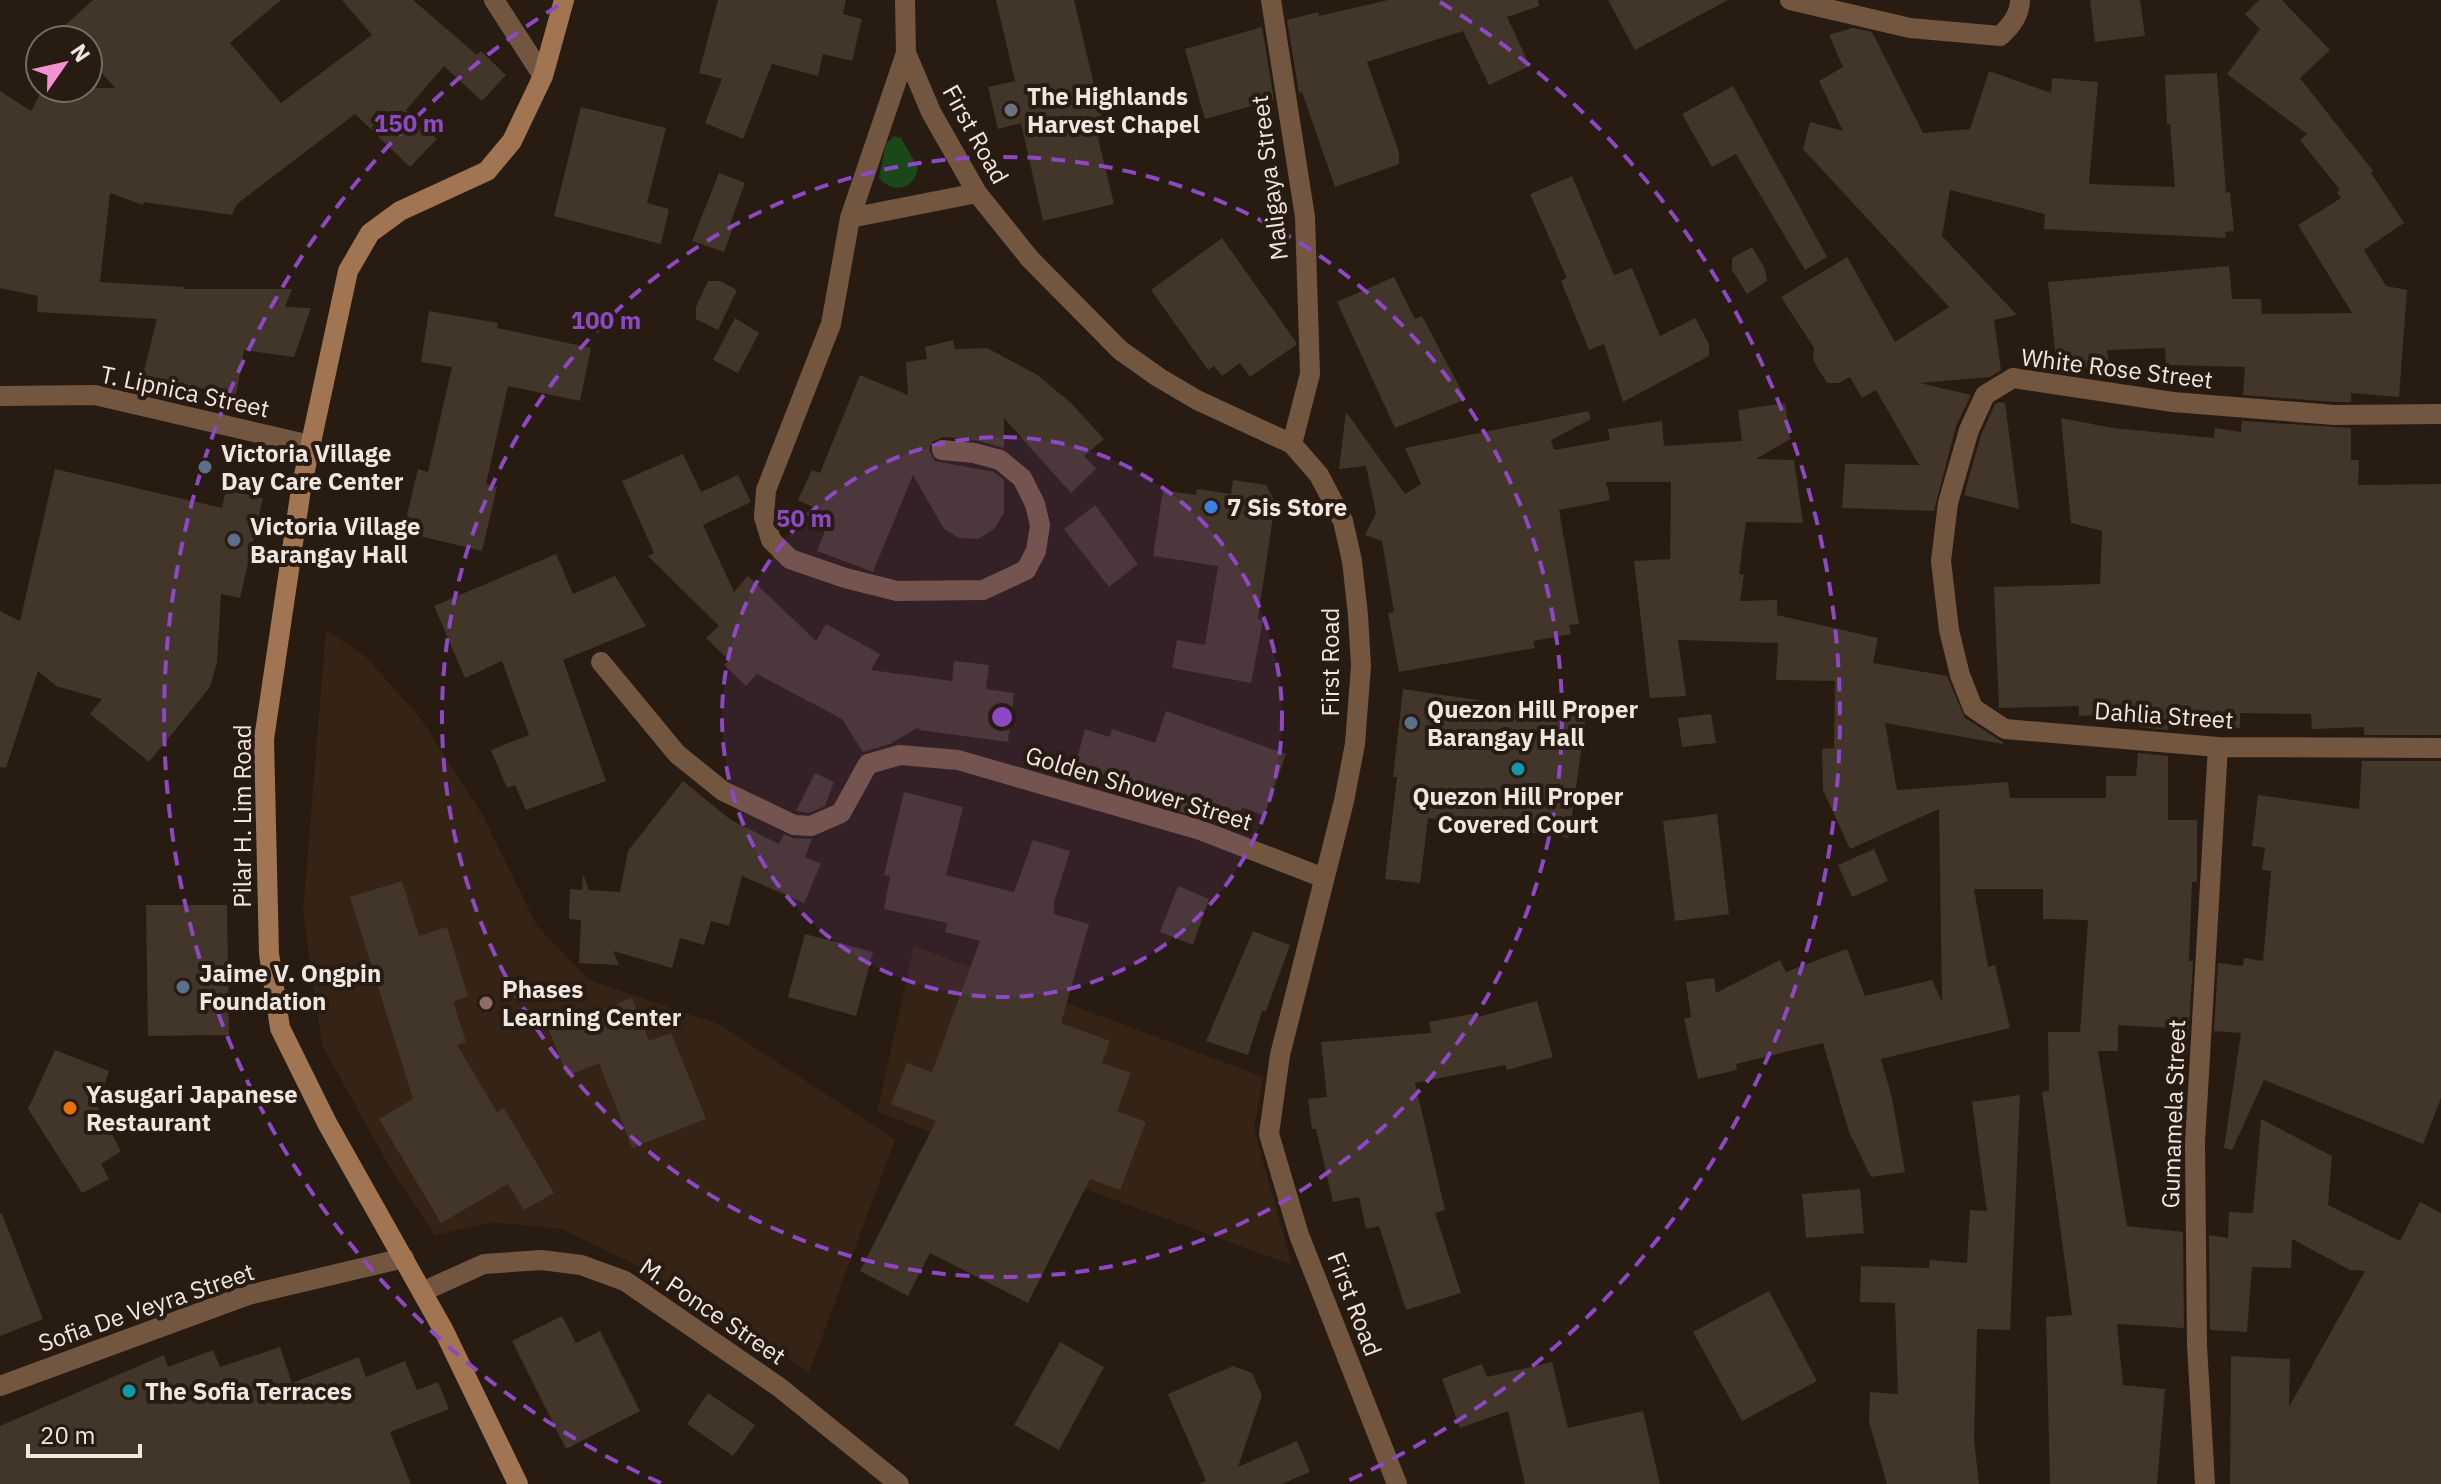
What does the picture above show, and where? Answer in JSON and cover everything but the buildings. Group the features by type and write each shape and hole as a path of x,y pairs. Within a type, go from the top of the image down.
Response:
{"main road":[{"name":"Pilar H. Lim Road","path":"518,1484 424,1291 327,1123 280,1028 269,954 264,739 310,445 348,271 370,233 400,211 487,171 512,141 543,76 564,0"}],"street":[{"path":"494,0 543,76"},
{"name":"First Road","path":"905,0 906,53 931,112 977,193 1030,259 1120,350 1158,377 1197,400 1292,444 1319,475 1343,521 1352,561 1361,666 1355,744 1344,801 1280,1055 1269,1134 1299,1235 1397,1484"},
{"name":"Maligaya Street","path":"1271,0 1305,217 1310,374 1292,444"},
{"path":"1790,0 1910,28 2000,36 2011,26 2020,8 2020,0"},
{"path":"906,53 850,218 831,324 766,490 764,517 771,540 790,559 897,591 983,590 1026,570 1036,551 1040,525 1035,504 1022,478 1000,460 974,453 942,450"},
{"path":"850,218 977,193"},
{"name":"White Rose Street","path":"1949,630 1941,561 1948,503 1969,430 1985,395 2013,378 2173,402 2334,415 2441,414"},
{"name":"T. Lipnica Street","path":"0,396 95,395 310,445"},
{"name":"Dahlia Street","path":"1949,630 1960,675 1973,708 2005,729 2218,747 2441,748"},
{"name":"Golden Shower Street","path":"601,662 677,754 723,791 794,825 811,826 841,813 868,764 900,755 958,760 1200,830 1324,878"},
{"name":"Gumamela Street","path":"2205,1484 2197,1345 2195,1142 2218,747"},
{"name":"Sofia De Veyra Street","path":"0,1386 248,1295 404,1258"},
{"name":"M. Ponce Street","path":"424,1291 484,1264 541,1260 581,1265 625,1281 779,1387 899,1484"}],"shaded area":[{"name":"Phases Learning Center","path":"326,630 366,657 421,719 483,816 537,926 589,980 721,1025 895,1140 809,1372 730,1320 632,1263 562,1229 493,1222 435,1235 393,1173 322,1045 303,912"},
{"path":"914,946 1263,1077 1254,1129 1292,1265 877,1112"}],"green space":[{"path":"894,136 901,138 918,167 908,185 897,188 879,178 886,144"}],"place":[{"name":"The Highlands Harvest Chapel","path":"1011,110"},
{"name":"Victoria Village Day Care Center","path":"205,467"},
{"name":"7 Sis Store","path":"1211,507"},
{"name":"Victoria Village Barangay Hall","path":"234,540"},
{"name":"Quezon Hill Proper Barangay Hall","path":"1411,723"},
{"name":"Quezon Hill Proper Covered Court","path":"1518,769"},
{"name":"Jaime V. Ongpin Foundation","path":"183,987"},
{"name":"Phases Learning Center","path":"486,1003"},
{"name":"Yasugari Japanese Restaurant","path":"70,1108"},
{"name":"The Sofia Terraces","path":"129,1391"}]}
